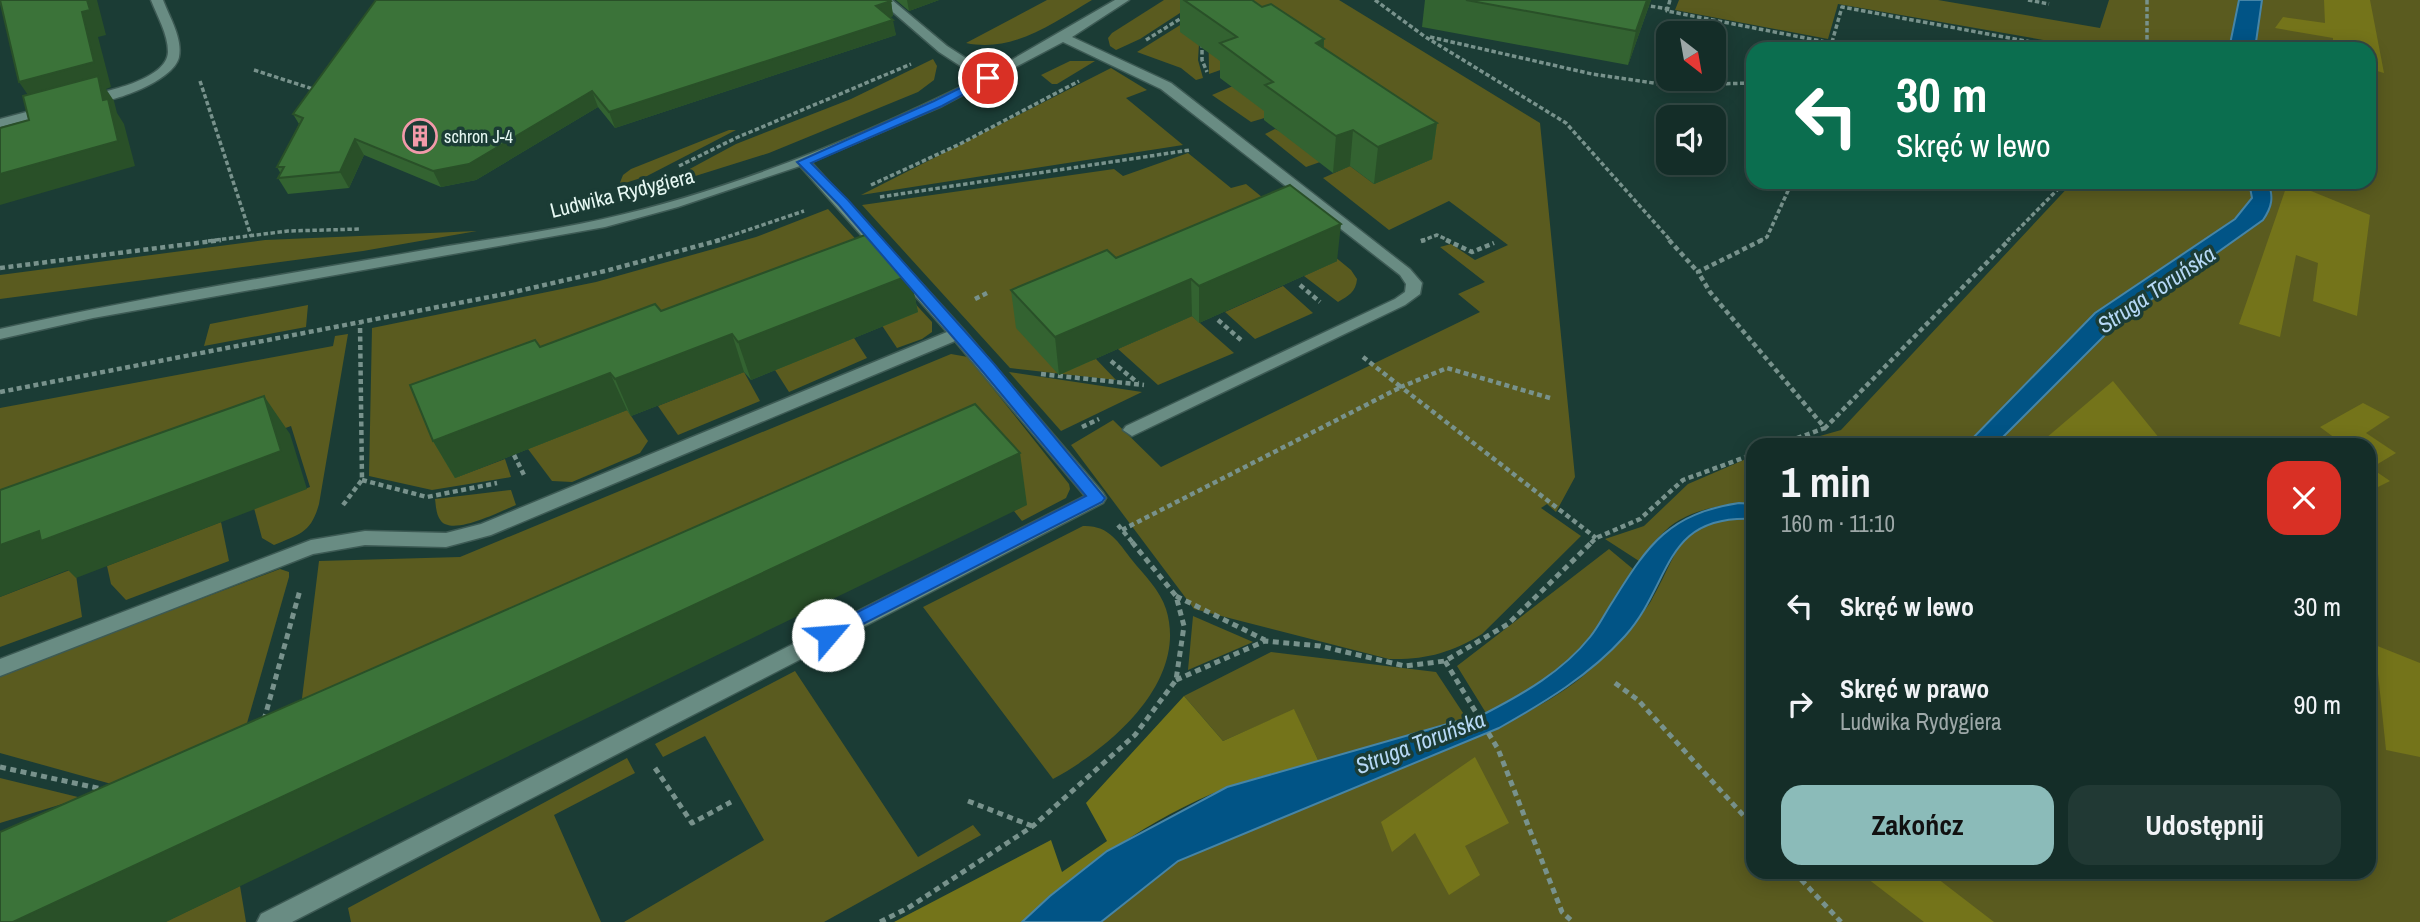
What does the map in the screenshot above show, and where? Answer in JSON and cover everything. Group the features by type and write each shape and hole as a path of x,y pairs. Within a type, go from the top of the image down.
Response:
{"street":[{"path":"0,123 154,78 171,65 174,54 158,0"},
{"path":"886,0 943,48 988,78"},
{"name":"Ludwika Rydygiera","path":"0,334 93,313 605,223 721,190 803,162 938,104 1063,38 1123,0"},
{"path":"1063,38 1166,86 1405,271 1414,283 1412,294 1400,302 1132,430"},
{"path":"269,922 1097,498 988,368 843,203 803,162"},
{"name":"Ludwika Rydygiera","path":"0,323 93,313"},
{"path":"0,667 311,547 365,538 446,540 485,530 958,334"}],"path":[{"path":"1375,0 1424,36 1566,123 1698,272 1710,292 1825,428"},
{"path":"1668,9 1670,0"},
{"path":"2028,0 2049,4"},
{"path":"2147,0 2147,42"},
{"path":"1633,3 1826,42"},
{"path":"1831,42 1842,8 2028,42"},
{"path":"1424,36 1592,74 1667,85 1746,83"},
{"path":"1176,93 1211,81 1202,60 1203,37"},
{"path":"678,167 745,134 856,90 919,60"},
{"path":"254,70 320,91"},
{"path":"199,80 251,236"},
{"path":"843,203 1193,149"},
{"path":"1698,272 1767,237 1789,189"},
{"path":"1798,438 1825,428 2058,189"},
{"path":"0,268 288,231 367,229"},
{"path":"1383,255 1437,235 1472,252 1494,243"},
{"path":"1300,285 1330,310 1312,319 1596,538"},
{"path":"1218,320 1250,348"},
{"path":"1111,360 1138,384"},
{"path":"988,368 1151,386"},
{"path":"1122,530 1401,387 1447,368 1550,398"},
{"path":"514,455 542,505"},
{"path":"1175,597 1265,641 1321,646 1405,666 1445,661 1508,624 1596,538 1640,519 1683,480 1746,457"},
{"path":"513,480 525,478"},
{"path":"362,480 427,496 500,483"},
{"path":"880,922 908,908 1033,826 1135,735 1176,680 1184,626 1175,597 1097,498"},
{"path":"1176,680 1265,641"},
{"path":"1445,661 1498,749 1562,912 1573,922"},
{"path":"1615,683 1638,700 1746,818"},
{"path":"634,735 692,823 731,802"},
{"path":"0,767 106,790"},
{"path":"968,801 1033,826"},
{"path":"1801,879 1841,922"}],"shaded area":[{"path":"1047,0 1092,0 1032,34 1016,40 1000,44 966,43"},
{"path":"1164,0 1200,0 1140,39 1116,50 1110,46 1108,38 1112,33"},
{"path":"1216,0 1339,0 1540,123 1575,477 1556,512 1547,504 1541,508 1581,536 1482,634 1448,651 1426,657 1389,659 1194,609 1071,445 1113,420 1161,467 1480,312 1458,294 1485,282 1440,247 1451,244 1475,260 1508,245 1449,201 1389,230 1323,178 1350,166 1374,184 1432,159 1216,57 1229,67 1209,74 1208,5"},
{"path":"1679,0 1938,0 2100,28 2109,0 2239,0 2230,42 2055,42 1838,4 1828,39 1675,10"},
{"path":"2262,0 2420,0 2420,922 1101,922 1178,861 1499,728 1558,694 1597,664 1639,617 1651,601 1685,539 1709,523 1728,519 1746,519 1746,879 2376,879 2376,438 2002,438 2114,326 2263,220 2268,189 2376,189 2376,42 2256,42"},
{"path":"2324,0 2370,0 2384,73 2376,71 2376,42 2333,42 2333,38 2275,28 2283,17 2325,23"},
{"path":"1201,12 1198,60 1203,78 1196,80 1181,68 1137,52"},
{"path":"933,59 937,66 934,80 918,92 769,153 625,198 660,185 736,144 851,99"},
{"path":"1070,61 1095,61 1057,84 1052,84 1041,75"},
{"path":"1111,68 1147,90 1126,98 1183,145 861,195"},
{"path":"1247,80 1288,111 1251,122 1212,95"},
{"path":"1275,129 1337,156 1306,167 1265,134"},
{"path":"729,130 736,130 647,176 619,185 623,175 631,169"},
{"path":"1188,153 1231,188 1246,184 1351,270 1357,279 1348,296 1338,302 1304,276 1337,261 1288,222 1060,370 1096,359 1116,380 1010,368 862,205 1114,169 1123,176"},
{"path":"2066,189 2250,189 2252,198 2235,219 2095,313 1973,438 1813,438 1841,430"},
{"path":"2286,189 2311,189 2370,215 2357,316 2313,301 2318,263 2296,255 2280,337 2239,324"},
{"path":"828,209 932,322 932,332 922,339 897,348 883,327 881,269 455,478 505,459 511,477 432,490 369,476 372,328 596,282 756,237"},
{"path":"477,231 363,251 0,299 0,275 265,240"},
{"path":"1283,286 1313,313 1255,339 1225,312"},
{"path":"308,305 306,327 204,346 210,324"},
{"path":"1192,316 1234,353 1158,385 1118,349"},
{"path":"348,334 319,504 308,527 298,535 274,545 262,538 254,508 310,487 291,426 25,522 0,520 0,408 333,346 335,336"},
{"path":"854,338 867,358 789,392 775,370"},
{"path":"951,354 968,357 1069,484 1066,498 1022,521 1014,511 1027,504 293,771 319,561 460,557"},
{"path":"744,372 760,401 678,435 658,406"},
{"path":"1009,372 1142,392 1061,431"},
{"path":"2113,381 2159,438 2046,438"},
{"path":"2363,403 2390,417 2366,433 2374,438 2335,438 2320,427"},
{"path":"627,410 648,441 640,453 572,482 552,481 528,449"},
{"path":"2376,440 2396,453 2376,465"},
{"path":"1746,459 1746,504 1706,509 1684,518 1661,534 1639,561 1605,539 1644,526 1688,484"},
{"path":"2376,471 2390,481 2376,488"},
{"path":"511,490 516,505 466,524 447,525 441,521 436,510 435,499"},
{"path":"221,522 229,561 126,600 111,584 107,566"},
{"path":"1083,526 1100,528 1112,536 1151,583 1166,609 1170,636 1166,662 1155,687 1139,710 1098,750 1053,779 923,607"},
{"path":"1609,549 1633,569 1590,638 1555,671 1528,690 1486,713 1457,666"},
{"path":"75,568 82,617 0,647 0,597"},
{"path":"280,569 289,572 289,577 243,737 115,785 0,753 0,675"},
{"path":"1193,616 1253,642 1188,670"},
{"path":"2376,645 2420,663 2420,757 2386,750"},
{"path":"1271,652 1436,672 1467,719 1319,762 1294,710 1223,741 1184,696"},
{"path":"795,671 918,857 973,825 981,835 824,922 624,922 764,840 705,736 663,757 655,744"},
{"path":"1184,696 1223,741 1294,709 1319,762 1237,784 1171,814 1093,863 1022,922 894,922 1051,840 1062,872 1107,841 1086,803"},
{"path":"1475,757 1509,823 1465,846 1480,875 1449,895 1415,833 1392,852 1381,822"},
{"path":"627,758 635,773 554,815 601,922 351,922 348,908"},
{"path":"0,778 82,798 0,823"},
{"path":"1868,879 1938,879 1994,922 1924,922"},
{"path":"240,886 246,922 165,922"}],"water":[{"path":"2239,0 2262,0 2256,42 2230,42"},
{"name":"Struga Toruńska","path":"2250,189 2270,189 2271,202 2263,220 2114,326 2002,438 1973,438 2095,313 2235,219 2252,198"},
{"name":"Struga Toruńska","path":"1746,504 1746,519 1723,521 1701,528 1685,540 1673,556 1641,615 1625,636 1597,664 1550,698 1499,728 1178,861 1101,922 1022,922 1107,851 1227,787 1486,713 1514,698 1568,661 1590,637 1638,563 1663,534 1695,515 1715,508"}],"building":[{"path":"0,0 87,0 90,10 82,12 94,62 19,82"},
{"path":"376,0 890,0 876,6 893,20 609,112 592,91 469,164 433,171 355,139 340,172 278,178 284,167 277,167 303,118 293,114"},
{"path":"1184,0 1252,0 1262,7 1271,4 1324,39 1316,43 1437,123 1378,147 1353,130 1336,136 1265,85 1273,82 1220,43 1237,37"},
{"path":"1466,0 1647,0 1636,31"},
{"path":"98,76 103,100 108,99 118,141 0,174 0,128 29,120 23,96"},
{"path":"1290,185 1341,224 1199,286 1191,279 1055,337 1011,290 1107,250 1116,258"},
{"path":"873,232 910,275 738,342 732,334 615,379 610,373 433,441 410,385 535,340 540,347 655,304 661,311"},
{"path":"264,396 281,451 41,541 39,531 0,545 0,490"},
{"path":"975,404 1020,453 13,922 0,922 0,832"}],"place":[{"name":"schron J-4","path":"420,136"}],"route":[{"path":"828,635 1097,498 988,368 843,203 803,162 938,104 988,78"}]}
